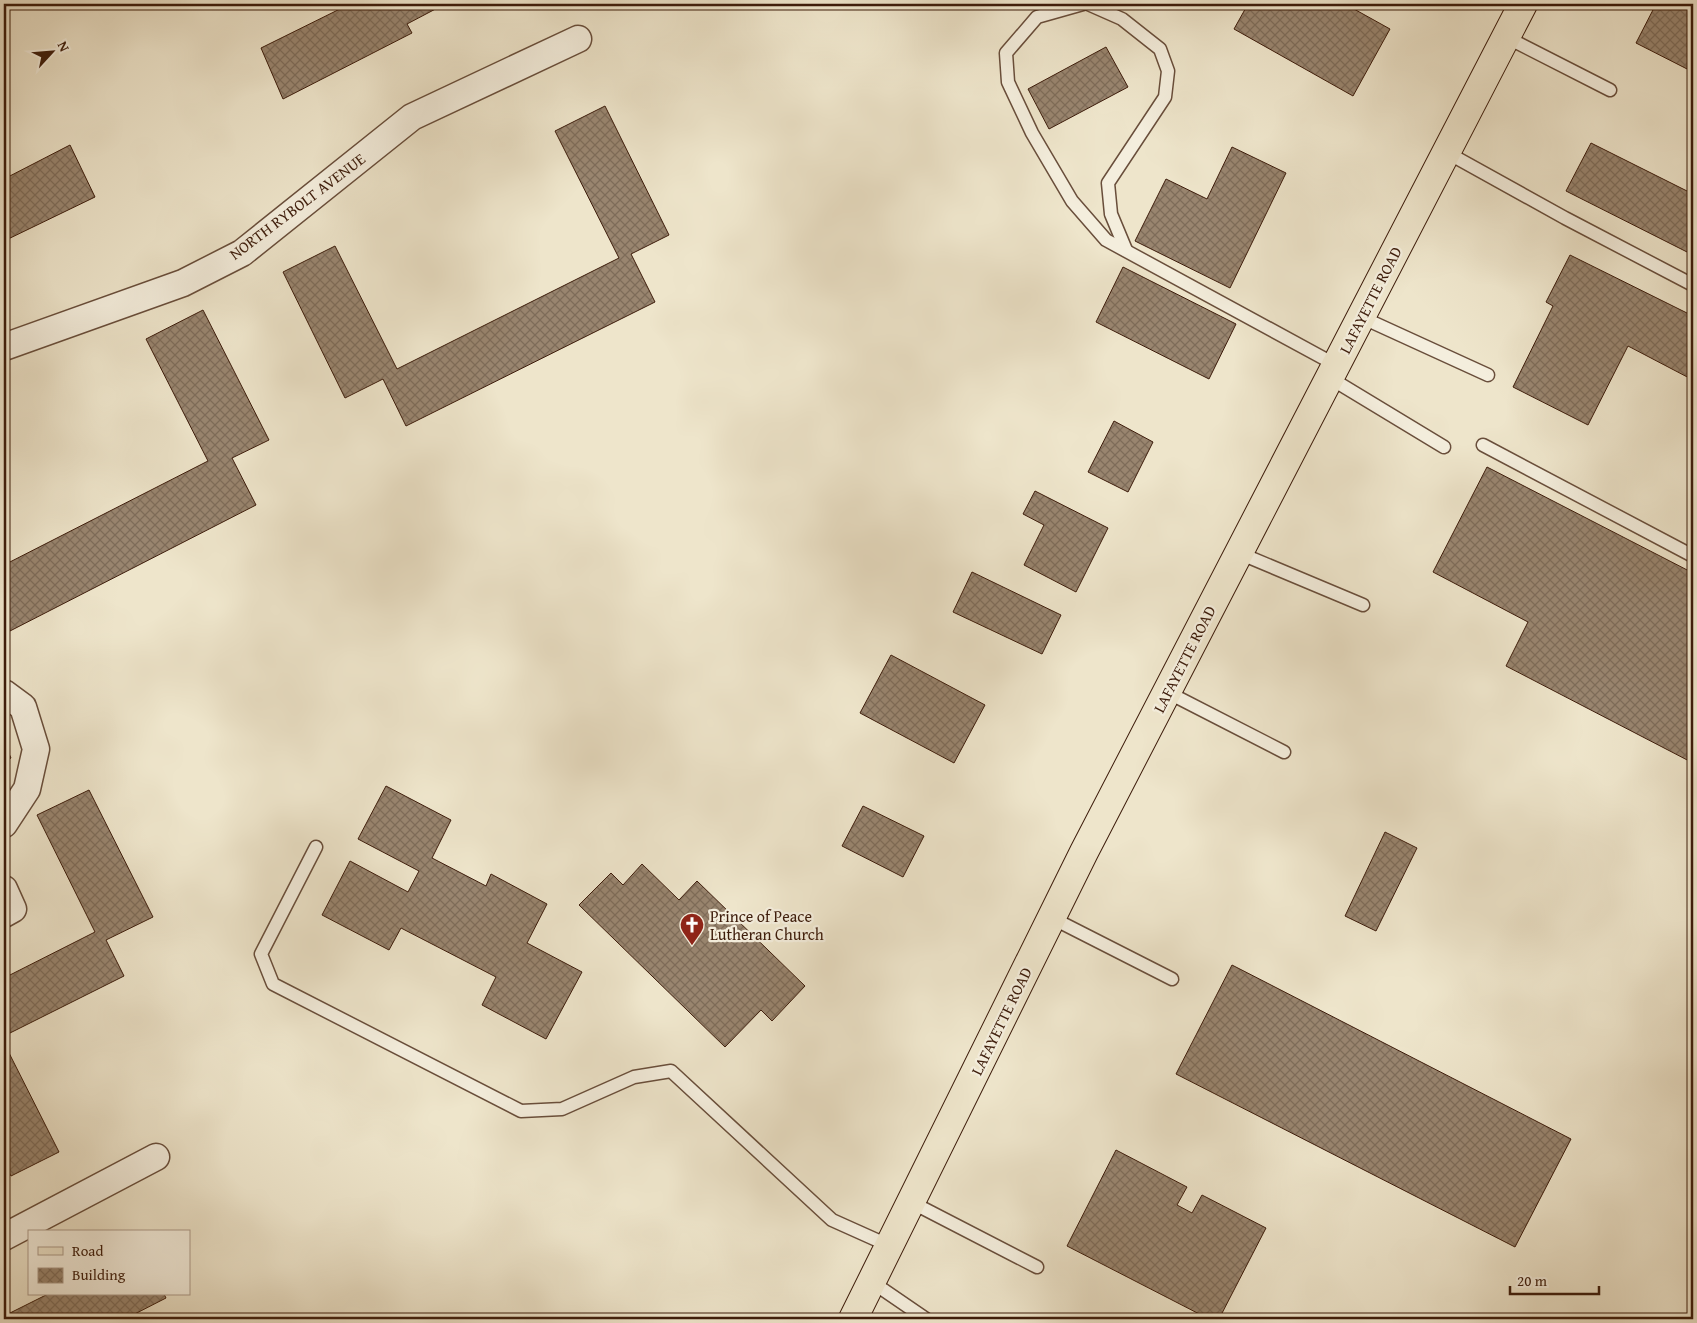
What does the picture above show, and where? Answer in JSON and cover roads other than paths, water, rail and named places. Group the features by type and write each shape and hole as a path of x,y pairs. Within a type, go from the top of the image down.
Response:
{"main road":[{"name":"LAFAYETTE ROAD","path":"853,1319 1052,918 1167,692 1523,4"}],"street":[{"name":"NORTH RYBOLT AVENUE","path":"4,348 183,283 242,253 412,117 578,39"},
{"path":"4,693 22,707 36,749 27,789 4,824"},
{"path":"4,889 13,909 4,914"},
{"path":"4,1237 156,1157"}],"lane":[{"path":"1083,4 1037,17 1006,53 1008,82 1032,133 1072,201 1106,240 1333,372 1444,447"},
{"path":"1088,4 1122,19 1160,49 1168,71 1165,96 1108,183 1111,214 1126,250"},
{"path":"1506,37 1610,90"},
{"path":"1446,152 1565,218 1693,285"},
{"path":"1361,316 1488,375"},
{"path":"1483,445 1693,556"},
{"path":"1239,553 1363,605"},
{"path":"1167,692 1284,752"},
{"path":"316,847 261,954 273,984 521,1110 562,1109 634,1076 671,1071 832,1220 890,1246"},
{"path":"1052,918 1172,978"},
{"path":"911,1202 1036,1267"},
{"path":"872,1282 926,1319"}],"place":[{"name":"Prince of Peace Lutheran Church","path":"692,946"}]}
